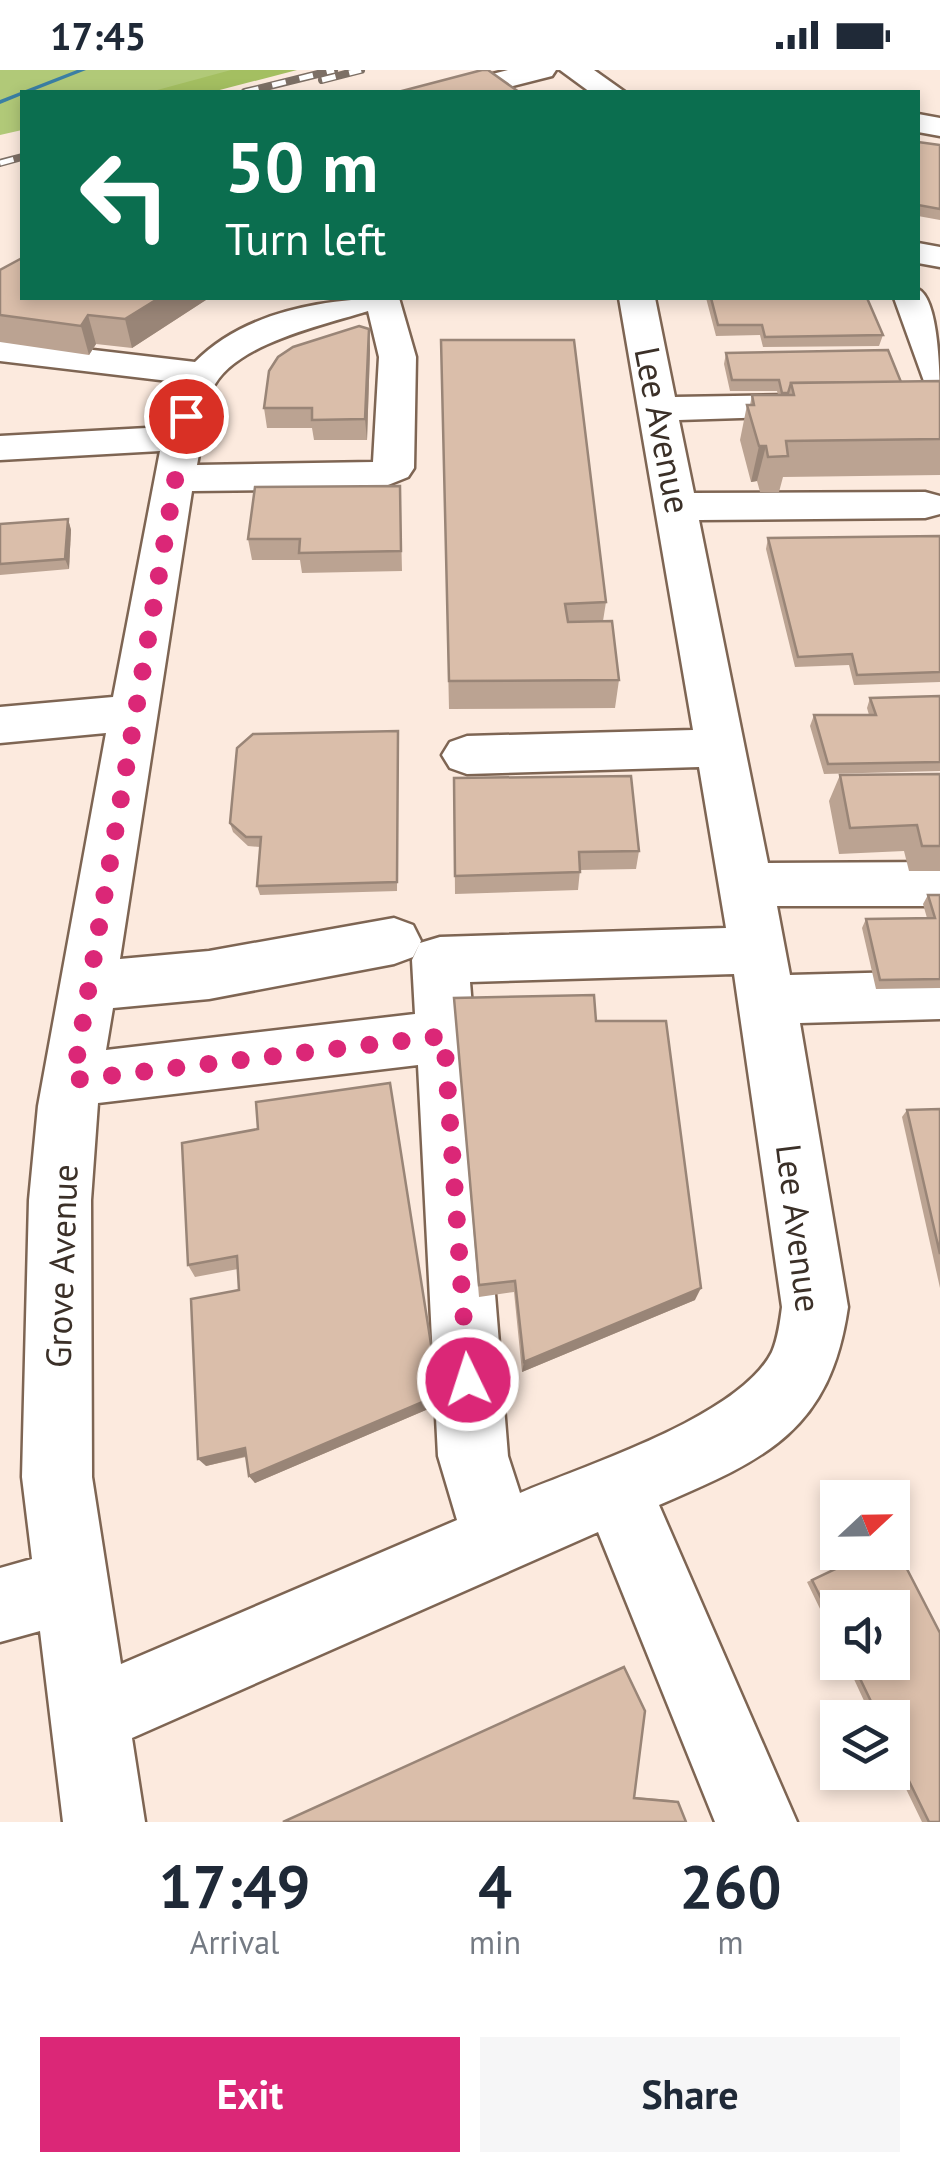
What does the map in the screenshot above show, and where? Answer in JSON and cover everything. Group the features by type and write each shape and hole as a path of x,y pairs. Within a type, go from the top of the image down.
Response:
{"street":[{"path":"464,90 542,70"},
{"path":"574,70 607,90"},
{"path":"254,300 281,327"},
{"path":"0,350 202,374 228,350 281,327 366,300"},
{"path":"0,448 180,458 378,476 394,468 391,442 398,364 394,334 382,300"},
{"name":"Lee Avenue","path":"89,1717 722,1442 761,1418 795,1384 810,1346 814,1307 762,975 637,300"},
{"path":"913,300 940,378"},
{"name":"Grove Avenue","path":"104,1822 57,1477 60,1200 73,1080 136,712 194,386 202,374"},
{"path":"660,409 922,404 940,391"},
{"path":"678,507 925,505"},
{"path":"0,725 136,712"},
{"path":"467,754 722,748"},
{"path":"746,885 940,884"},
{"path":"89,986 209,976 394,940"},
{"path":"499,1539 473,1456 440,960 762,975 940,995"},
{"path":"73,1080 444,1036"},
{"path":"616,1488 756,1822"},
{"path":"0,1606 72,1586"}],"green space":[{"path":"0,70 253,70 174,90 20,90 20,130 0,135"},
{"path":"231,70 297,70 220,90 157,90"}],"building":[{"path":"488,70 516,90 406,90"},
{"path":"920,142 940,145 940,209 920,205"},
{"path":"20,259 20,300 156,300 125,319 88,315 81,326 0,315 0,270"},
{"path":"712,300 868,300 883,335 765,337 762,325 718,325"},
{"path":"359,326 369,329 365,419 312,420 312,408 264,408 269,371 278,357 293,347"},
{"path":"441,340 574,340 606,602 565,604 568,622 612,621 619,680 449,681"},
{"path":"888,350 901,382 791,383 788,393 782,393 779,380 732,380 726,353"},
{"path":"940,381 940,439 786,441 788,456 768,457 766,446 759,446 747,405 754,405 752,395 794,395 791,383"},
{"path":"400,486 401,551 299,553 300,539 248,539 255,487"},
{"path":"68,519 65,559 0,564 0,524"},
{"path":"940,536 940,672 857,675 852,654 798,657 768,538"},
{"path":"940,696 940,762 828,764 814,715 876,715 870,698"},
{"path":"398,731 397,882 257,886 261,837 246,837 230,823 237,748 253,734"},
{"path":"940,774 940,846 922,846 917,825 850,828 840,775"},
{"path":"631,776 639,851 579,852 580,872 455,876 454,778"},
{"path":"928,895 940,895 940,979 880,980 866,919 935,918"},
{"path":"594,995 596,1021 666,1021 701,1288 524,1362 515,1281 479,1285 454,998"},
{"path":"390,1083 439,1395 249,1476 245,1448 198,1459 191,1299 239,1290 237,1256 188,1265 182,1143 258,1129 256,1102"},
{"path":"940,1109 940,1254 907,1110"},
{"path":"833,1570 907,1570 940,1633 940,1822 929,1822 910,1783 910,1700 870,1700 861,1680 910,1680 910,1590 820,1590 820,1596 812,1580"},
{"path":"624,1667 645,1711 634,1798 678,1802 686,1822 283,1822"}],"waterway":[{"path":"30,90 83,70"},
{"path":"0,102 20,94"}],"railway":[{"path":"253,90 334,70"},
{"path":"322,80 361,70"},
{"path":"0,163 20,158"}],"route":[{"path":"186,416 73,1080 444,1036 468,1380"}]}
